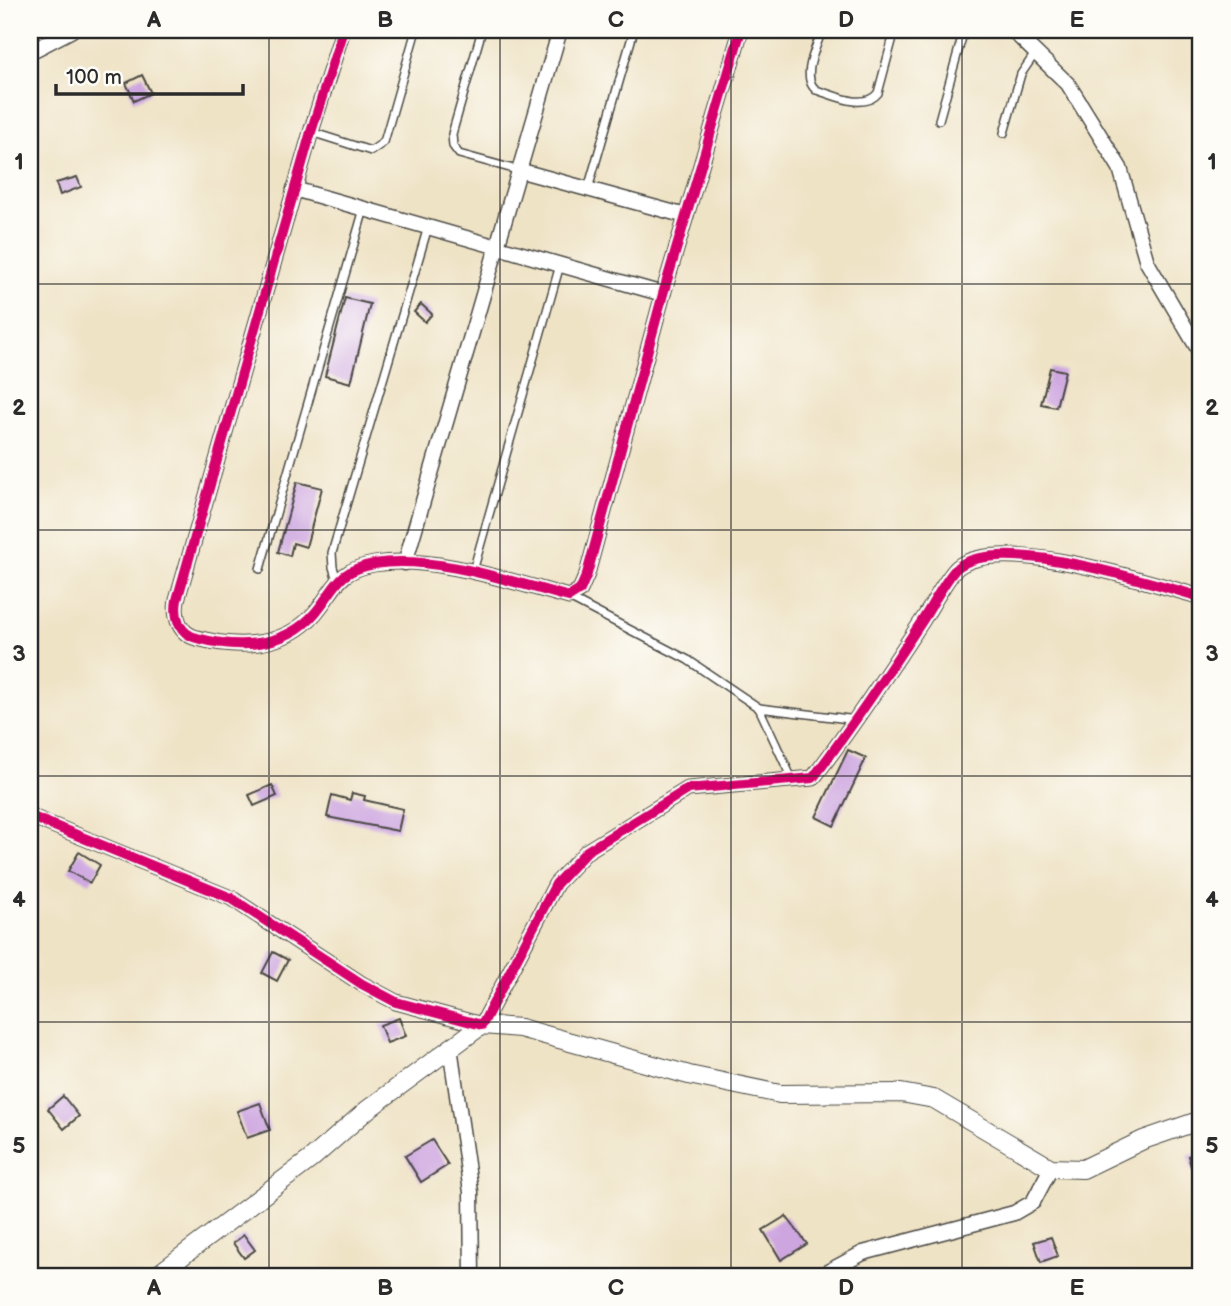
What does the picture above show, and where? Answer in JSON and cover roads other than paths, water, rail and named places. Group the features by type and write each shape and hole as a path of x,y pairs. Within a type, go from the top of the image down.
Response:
{"street":[{"path":"30,52 72,30"},
{"path":"343,30 294,189 177,600 177,620 190,636 220,645 251,645 295,631 308,621 337,580 347,573 373,564 405,563 473,571 569,597 580,590 587,574 663,294 741,30"},
{"path":"405,563 560,30"},
{"path":"1012,30 1036,51 1079,100 1120,168 1147,262 1201,354"},
{"path":"518,170 687,216"},
{"path":"294,189 663,294"},
{"path":"156,1276 482,1025 556,884 587,851 688,789 813,778 857,720 958,567 989,557 1011,556 1088,565 1201,597"},
{"path":"30,816 232,898 362,984 396,1002 482,1025 520,1028 689,1075 780,1094 901,1093 934,1100 1051,1168 1083,1169 1143,1140 1201,1120"},
{"path":"450,1047 471,1192 472,1276"},
{"path":"820,1276 863,1253 1014,1213 1033,1202 1051,1168"}],"lane":[{"path":"311,132 371,151 380,148 416,30"},
{"path":"482,30 452,134 453,146 459,154 518,170"},
{"path":"588,190 634,30"},
{"path":"822,30 808,75 810,85 816,90 862,102 871,100 878,93 895,30"},
{"path":"939,120 964,30"},
{"path":"1004,133 1021,74 1036,51"},
{"path":"260,569 364,209"},
{"path":"337,580 332,567 332,553 428,227"},
{"path":"473,571 560,265"},
{"path":"569,597 688,660 759,708 857,720"},
{"path":"759,708 793,780"}]}
